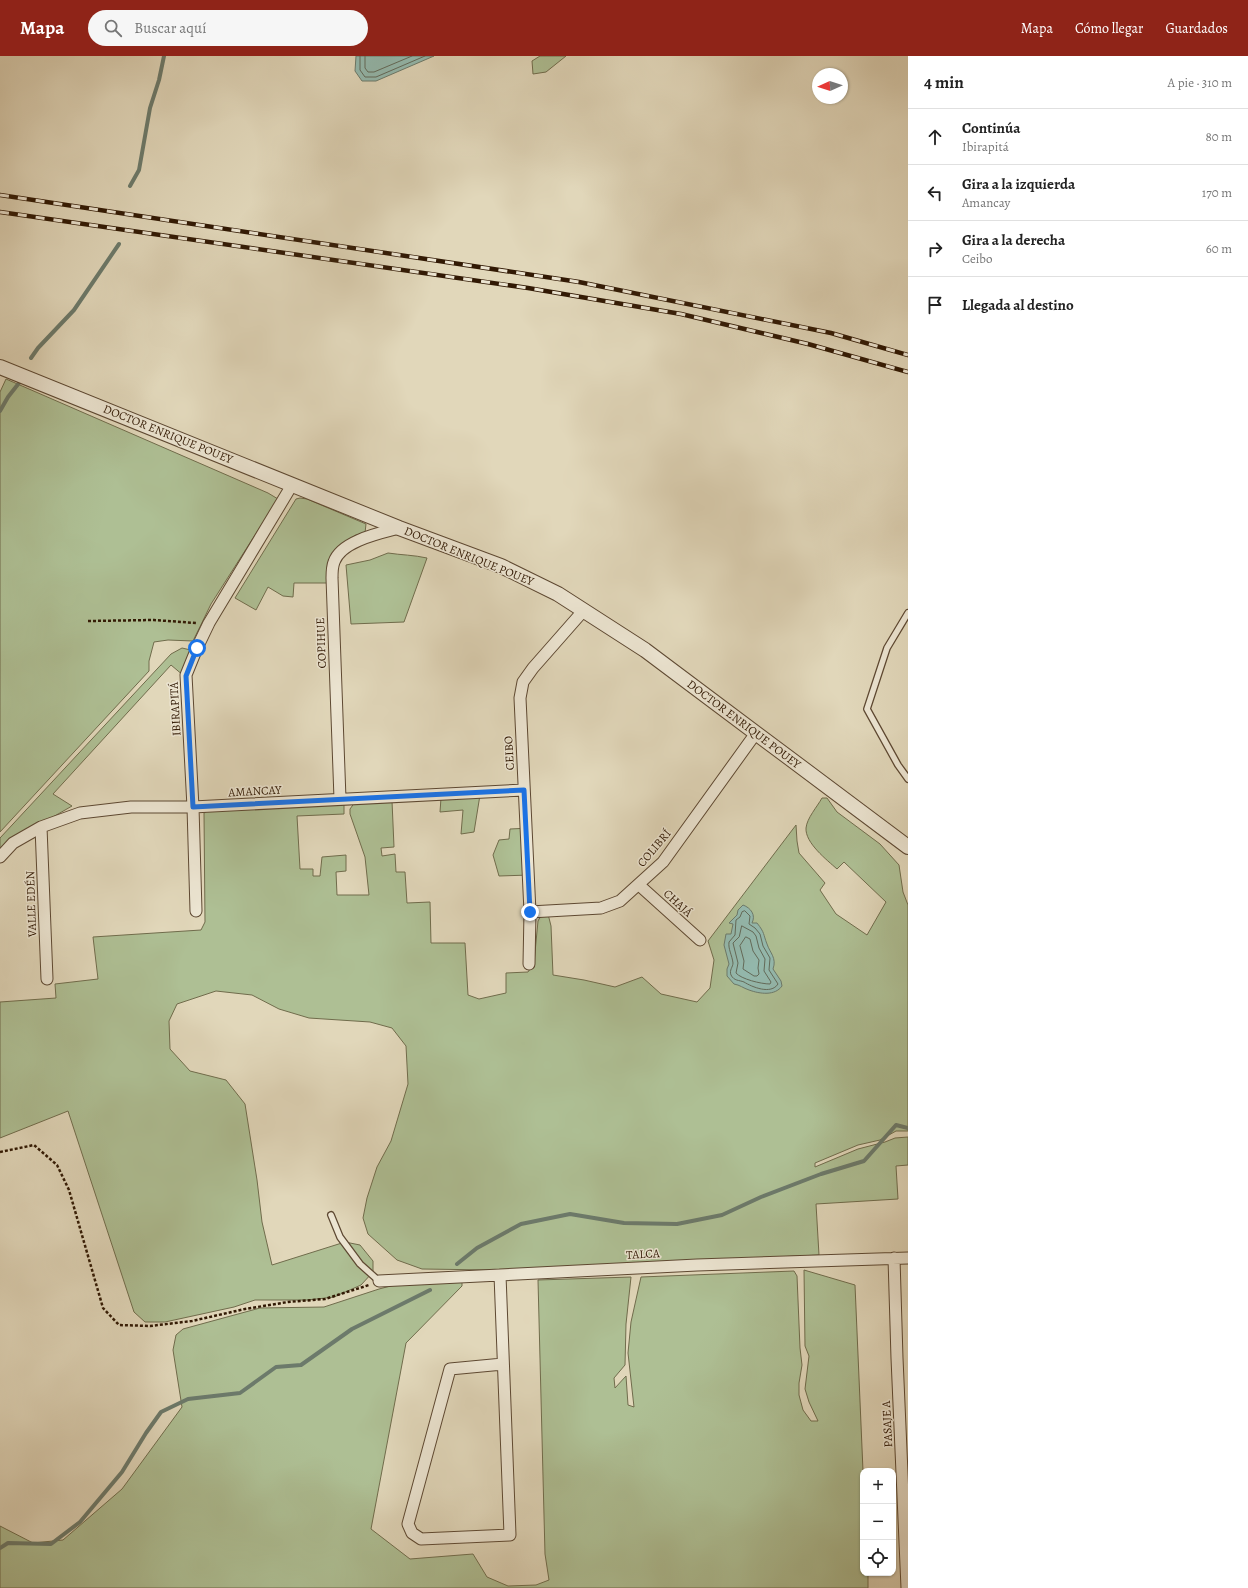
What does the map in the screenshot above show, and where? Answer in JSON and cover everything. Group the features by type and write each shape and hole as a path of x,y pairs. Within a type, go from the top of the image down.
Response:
{"street":[{"name":"DOCTOR ENRIQUE POUEY","path":"0,366 399,528 501,566 558,594 645,650 906,842"},
{"name":"IBIRAPITÁ","path":"196,911 193,807 186,676 209,623 292,485"},
{"name":"COPIHUE","path":"340,799 332,578 334,561 344,548 363,538 399,528"},
{"name":"CEIBO","path":"529,964 530,912 520,698 524,682 533,668 584,610"},
{"name":"COLIBRÍ","path":"530,912 601,908 620,901 639,886 663,862 756,733"},
{"name":"AMANCAY","path":"0,856 13,843 40,827 80,813 131,807 193,807 524,790"},
{"name":"VALLE EDÉN","path":"40,827 47,979"},
{"name":"CHAJÁ","path":"639,886 700,940"},
{"name":"PASAJE A","path":"894,1258 902,1358 905,1438 907,1588"},
{"name":"TALCA","path":"379,1281 697,1265 908,1258"},
{"path":"500,1275 510,1535 421,1539 412,1533 408,1524 450,1369 503,1364"}],"lane":[{"path":"908,613 887,648 867,709 908,779"},
{"path":"331,1215 340,1237 360,1264 379,1281"}],"path":[{"path":"88,621 154,620 209,623"},
{"path":"0,1152 34,1145 57,1165 69,1190 103,1308 119,1325 157,1325 192,1321 245,1309 288,1302 325,1299 379,1281"}],"green space":[{"path":"540,56 566,56 546,72 533,74 532,61"},
{"path":"6,379 268,493 278,499 211,604 193,641 168,640 154,642 149,661 149,671 0,832 0,392"},
{"path":"296,499 307,499 366,524 365,533 356,535 341,544 327,583 294,583 293,597 283,596 268,587 256,610 235,598"},
{"path":"388,553 427,558 404,622 351,624 346,565 370,560"},
{"path":"182,648 195,651 190,681 171,665 53,794 72,806 6,844 0,851 0,838 171,654"},
{"path":"480,795 474,832 461,834 463,810 440,812 441,798"},
{"path":"822,798 827,798 837,812 880,844 899,865 903,892 908,905 908,1131 896,1131 880,1140 858,1145 815,1163 815,1167 858,1149 895,1138 908,1137 908,1165 896,1166 898,1199 816,1204 819,1255 493,1270 422,1269 397,1260 368,1234 363,1218 367,1198 377,1167 391,1141 408,1084 406,1046 392,1028 370,1022 309,1018 279,1009 252,995 216,991 177,1004 169,1021 170,1049 190,1071 226,1080 245,1104 262,1222 272,1265 345,1242 360,1245 373,1261 373,1272 361,1285 334,1297 308,1300 255,1300 234,1307 165,1322 145,1322 134,1312 68,1111 0,1138 0,1002 56,998 55,984 98,979 93,937 201,930 205,922 204,813 210,809 344,803 344,814 297,816 300,869 313,869 313,876 320,876 322,857 346,855 346,871 336,872 337,895 369,895 365,857 350,814 350,809 355,802 392,801 394,847 381,848 382,856 395,854 396,872 405,872 407,903 430,902 431,943 465,943 468,995 479,999 506,993 506,973 528,972 534,963 538,921 543,912 548,914 551,926 553,975 615,987 642,977 661,994 697,1002 710,988 714,960 708,941 796,825 799,853 825,883 820,890 836,914 867,935 886,902 844,862 837,869 817,851 809,839 806,828 807,824 810,816"},
{"path":"530,828 530,875 499,876 493,855 499,840 509,839 510,829"},
{"path":"804,1270 855,1285 863,1468 860,1468 860,1576 868,1576 868,1588 0,1588 0,1526 33,1543 63,1540 122,1489 182,1407 173,1350 176,1335 183,1329 260,1308 324,1307 379,1289 410,1281 462,1280 462,1286 406,1343 371,1529 410,1559 473,1554 487,1577 508,1586 536,1585 549,1580 545,1554 538,1280 631,1277 626,1324 625,1365 614,1378 615,1388 626,1376 628,1405 634,1407 628,1353 631,1322 641,1277 794,1271 797,1276 802,1365 799,1395 803,1410 811,1421 818,1421 805,1389 809,1356 805,1346"}],"water":[{"path":"356,56 434,56 376,81 362,81 355,71"},
{"path":"743,905 752,912 752,923 757,923 764,934 768,947 773,956 773,969 781,981 782,986 771,993 753,991 734,984 727,976 729,964 724,945 726,934 731,934 733,924 729,923 737,915 738,910"}],"waterway":[{"path":"130,186 139,170 150,108 159,80 164,56"},
{"path":"31,358 38,348 74,310 119,244"},
{"path":"0,411 8,397 19,383"},
{"path":"457,1264 477,1248 521,1224 570,1214 624,1223 677,1224 722,1215 761,1197 821,1174 864,1161 896,1125 908,1128"},
{"path":"0,1548 8,1543 51,1544 80,1522 122,1472 161,1412 188,1399 240,1393 276,1367 301,1365 352,1329 430,1290"}],"railway":[{"path":"0,195 579,282 831,333 908,355"},
{"path":"0,212 528,288 681,314 808,344 908,372"}],"route":[{"path":"197,648 186,676 193,807 524,790 530,912"}]}
